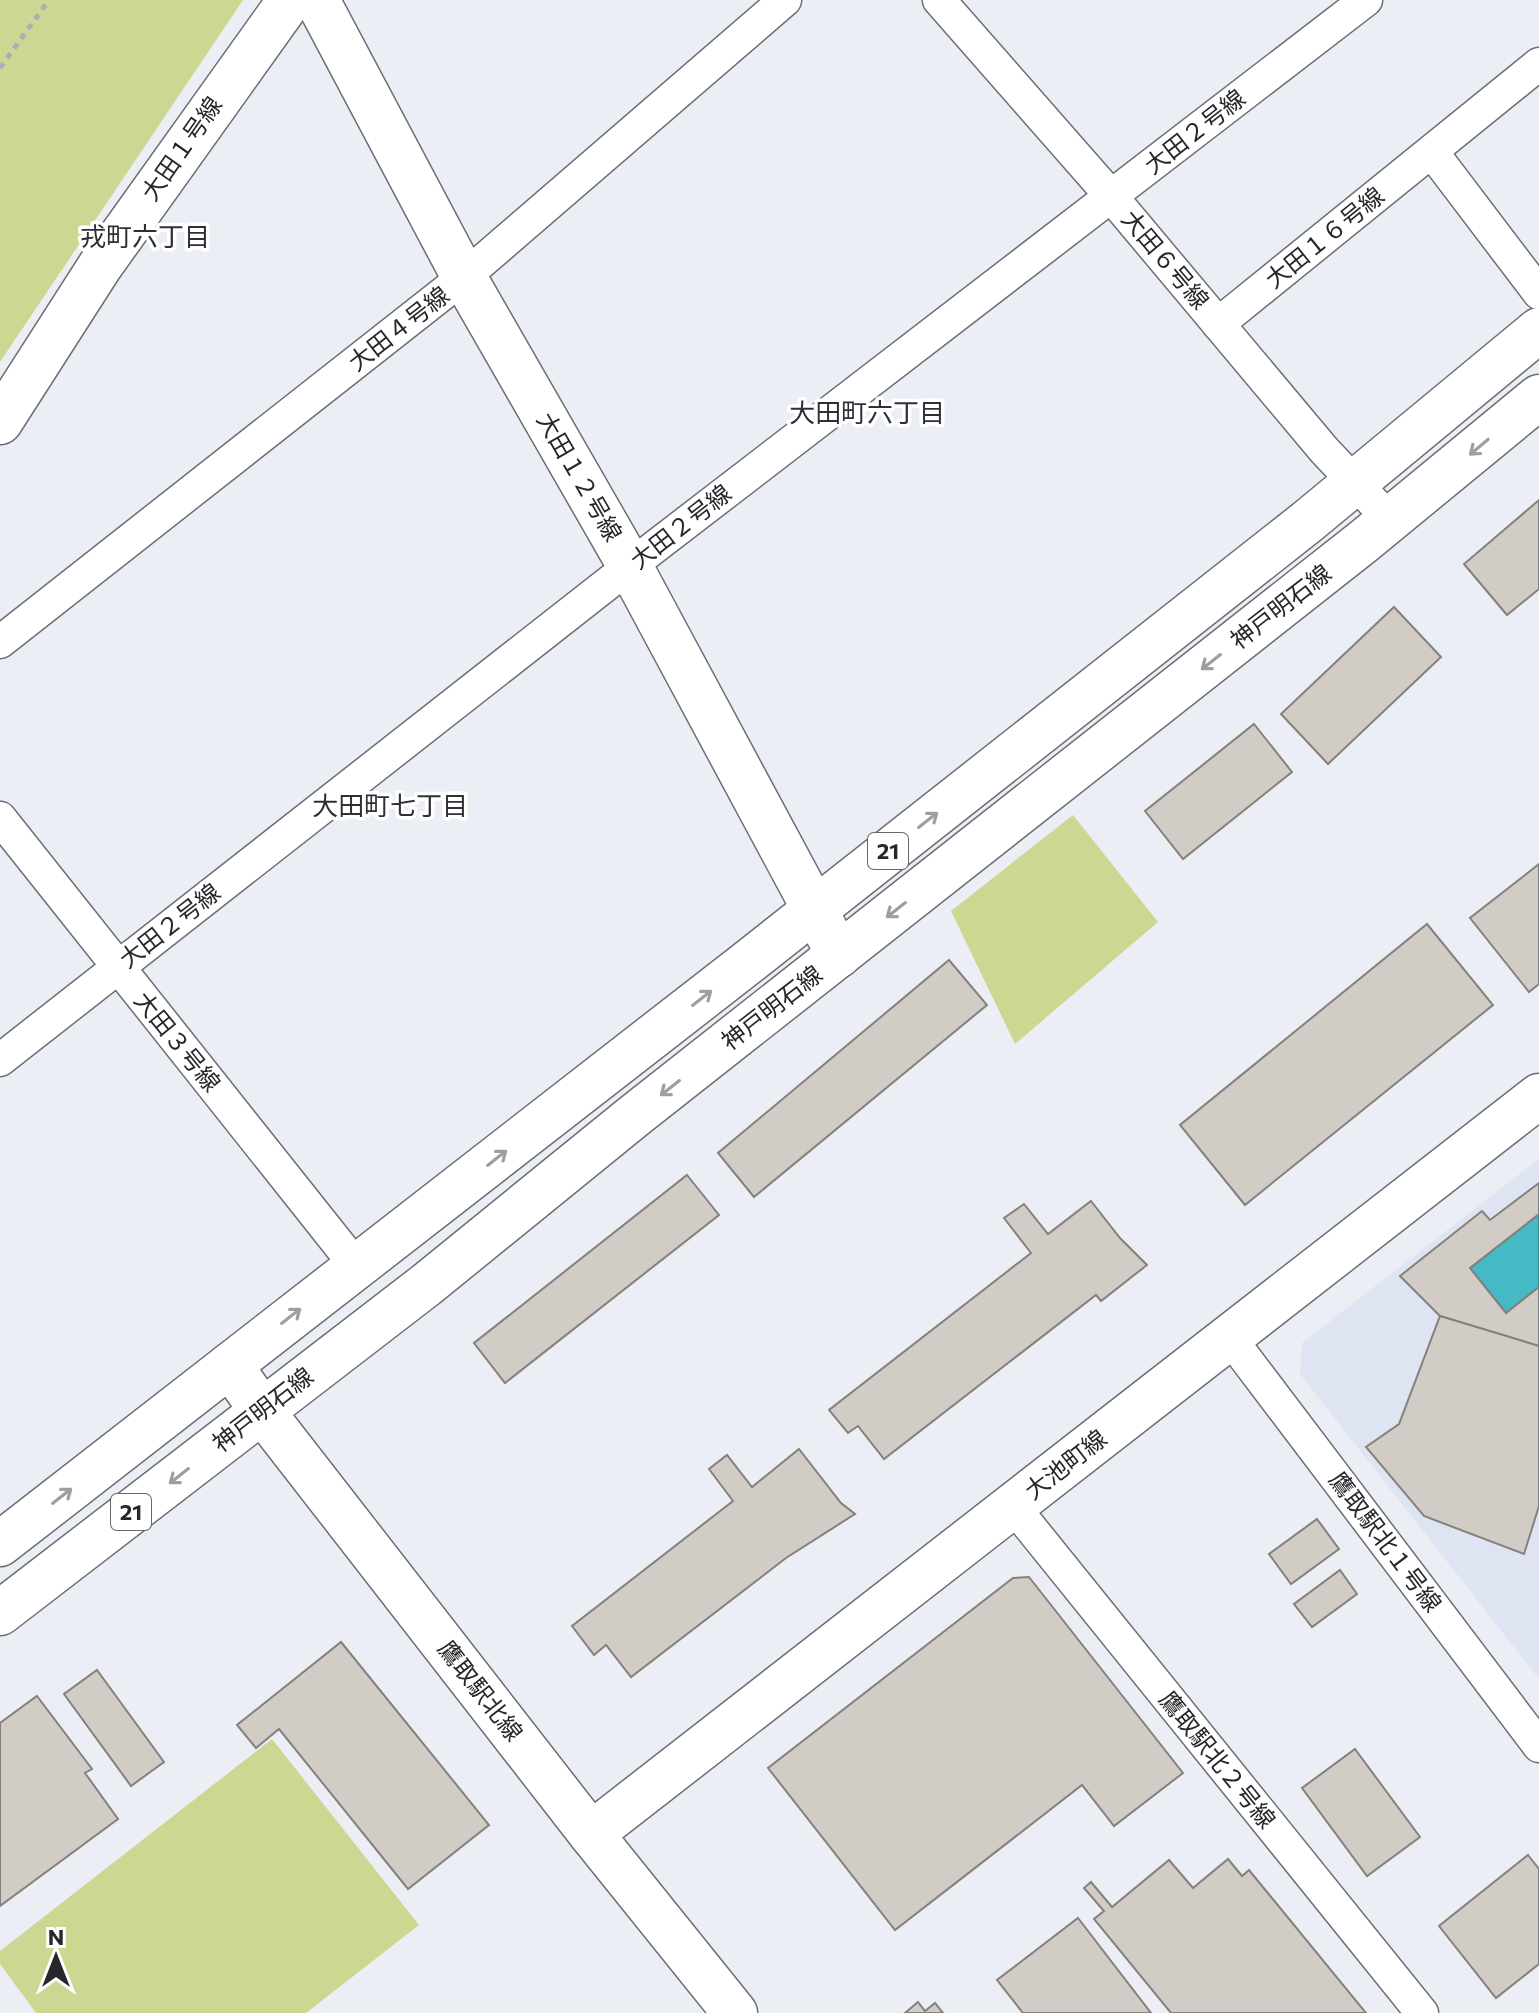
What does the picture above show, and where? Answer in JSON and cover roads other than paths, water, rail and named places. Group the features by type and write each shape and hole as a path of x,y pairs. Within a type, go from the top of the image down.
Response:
{"main road":[{"name":"大田１号線","path":"0,422 100,266 290,0"},
{"name":"大田１２号線","path":"317,0 464,277 630,566 839,955"},
{"name":"21","path":"0,1544 1355,484 1539,330"},
{"name":"神戸明石線","path":"0,1613 426,1285 1390,520 1539,397"},
{"name":"大池町線","path":"591,1834 1539,1096"},
{"name":"鷹取駅北線","path":"230,1365 262,1411 591,1834 735,2013"}],"street":[{"name":"大田４号線","path":"0,642 464,277 785,0"},
{"name":"大田６号線","path":"939,0 1111,196 1355,484 1390,520"},
{"name":"大田２号線","path":"0,1060 630,566 1366,0"},
{"name":"大田１６号線","path":"1218,324 1539,64"},
{"path":"1432,152 1539,293"},
{"name":"大田３号線","path":"0,818 356,1266"},
{"name":"鷹取駅北１号線","path":"1230,1338 1539,1746"},
{"name":"鷹取駅北２号線","path":"1013,1506 1422,2013"}],"water":[{"path":"1539,1214 1539,1287 1506,1313 1470,1268"}],"district":[{"name":"戎町六丁目","path":"145,237"},
{"name":"大田町六丁目","path":"867,413"},
{"name":"大田町七丁目","path":"390,806"}]}
